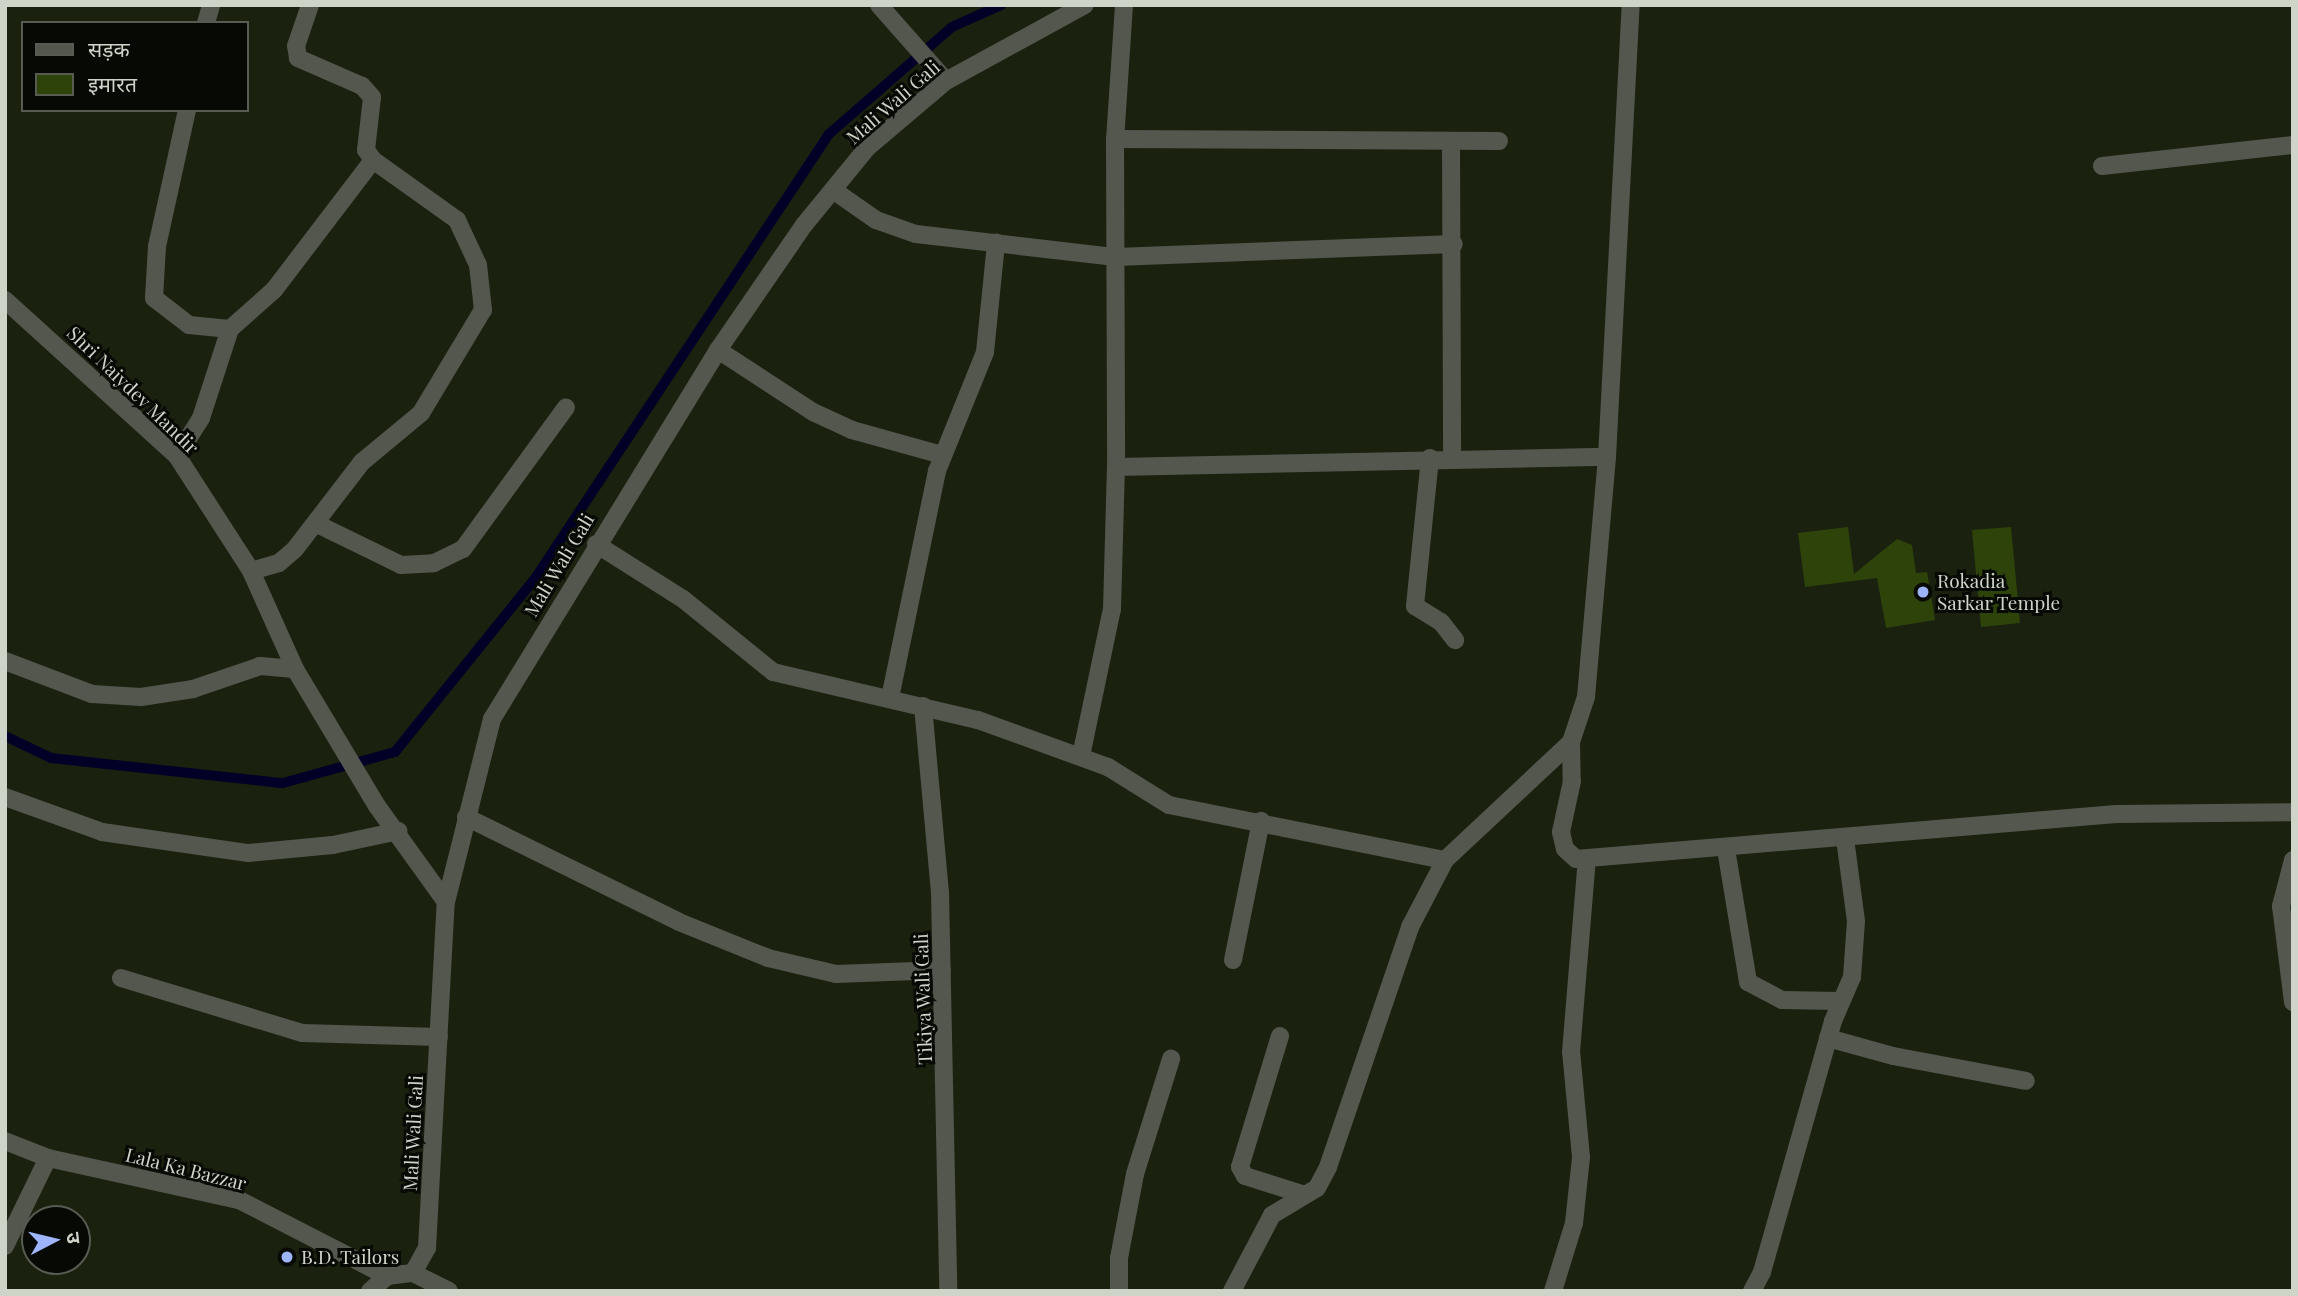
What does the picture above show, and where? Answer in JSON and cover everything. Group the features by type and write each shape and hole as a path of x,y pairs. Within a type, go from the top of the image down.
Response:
{"street":[{"path":"251,571 279,564 317,524 362,462 421,413 483,310 478,265 457,220 373,160 366,134 372,97 362,86 298,58 296,46 310,5"},
{"path":"879,5 946,80"},
{"name":"Mali Wali Gali","path":"413,1273 427,1248 446,902 492,719 596,544 718,350 833,190 867,148 946,80 1085,5"},
{"path":"1081,756 1112,609 1116,467 1115,139 1124,5"},
{"path":"1631,5 1593,664 1571,742 1572,780 1561,832 1565,849 1576,859 1587,859 2116,814 2293,812"},
{"path":"187,112 157,246 154,298 189,325 230,329"},
{"path":"1115,139 1499,141"},
{"path":"1451,141 1454,244 1452,457"},
{"path":"2102,166 2293,145"},
{"path":"177,456 201,418 230,329 274,290 373,160"},
{"path":"833,190 876,220 915,234 1116,257 1454,244"},
{"path":"890,698 942,456 985,352 996,243"},
{"name":"Shri Naiydev Mandir","path":"5,300 177,456 251,571 295,669 310,685 331,730 377,806 399,831 446,902"},
{"path":"718,350 813,412 852,430 942,456"},
{"path":"317,524 401,565 434,563 463,549 566,407"},
{"path":"1116,467 1452,457 1607,457"},
{"path":"1430,458 1415,606 1441,622 1455,640"},
{"path":"596,544 683,599 773,672 923,706 1081,756 1169,805 1261,821 1445,860"},
{"path":"5,661 92,694 141,697 192,689 260,666 295,669"},
{"name":"Tikiya Wali Gali","path":"923,706 942,970 948,1291"},
{"path":"1232,1291 1272,1215 1302,1194 1317,1188 1328,1167 1410,927 1445,860 1571,742"},
{"path":"5,797 102,832 248,853 333,845 399,831"},
{"path":"466,817 679,922 768,958 836,974 942,970"},
{"path":"1233,960 1261,821"},
{"path":"1752,1291 1762,1272 1828,1038 1852,977 1856,921 1845,839"},
{"path":"1726,849 1748,982 1782,1000 1840,1002"},
{"path":"1553,1291 1574,1223 1581,1157 1571,1052 1587,859"},
{"path":"2293,860 2281,906 2293,1002"},
{"path":"121,978 302,1033 439,1037"},
{"path":"1280,1036 1240,1167 1245,1176 1302,1194"},
{"path":"1828,1038 1893,1056 2026,1081"},
{"path":"1119,1291 1119,1258 1135,1174 1171,1059"},
{"name":"Lala Ka Bazzar","path":"5,1140 48,1158 239,1200 387,1276"},
{"path":"5,1246 48,1158"},
{"path":"370,1291 387,1276 413,1273 449,1291"}],"building":[{"path":"1848,527 1854,574 1897,539 1912,545 1916,573 1927,572 1935,620 1886,628 1877,578 1805,587 1798,533"},
{"path":"2011,527 2020,623 1981,627 1972,530"}],"waterway":[{"path":"5,736 51,758 283,783 395,752 536,577 829,134 952,27 1001,5"}],"place":[{"name":"Rokadia Sarkar Temple","path":"1923,592"},
{"name":"B.D. Tailors","path":"287,1257"}]}
